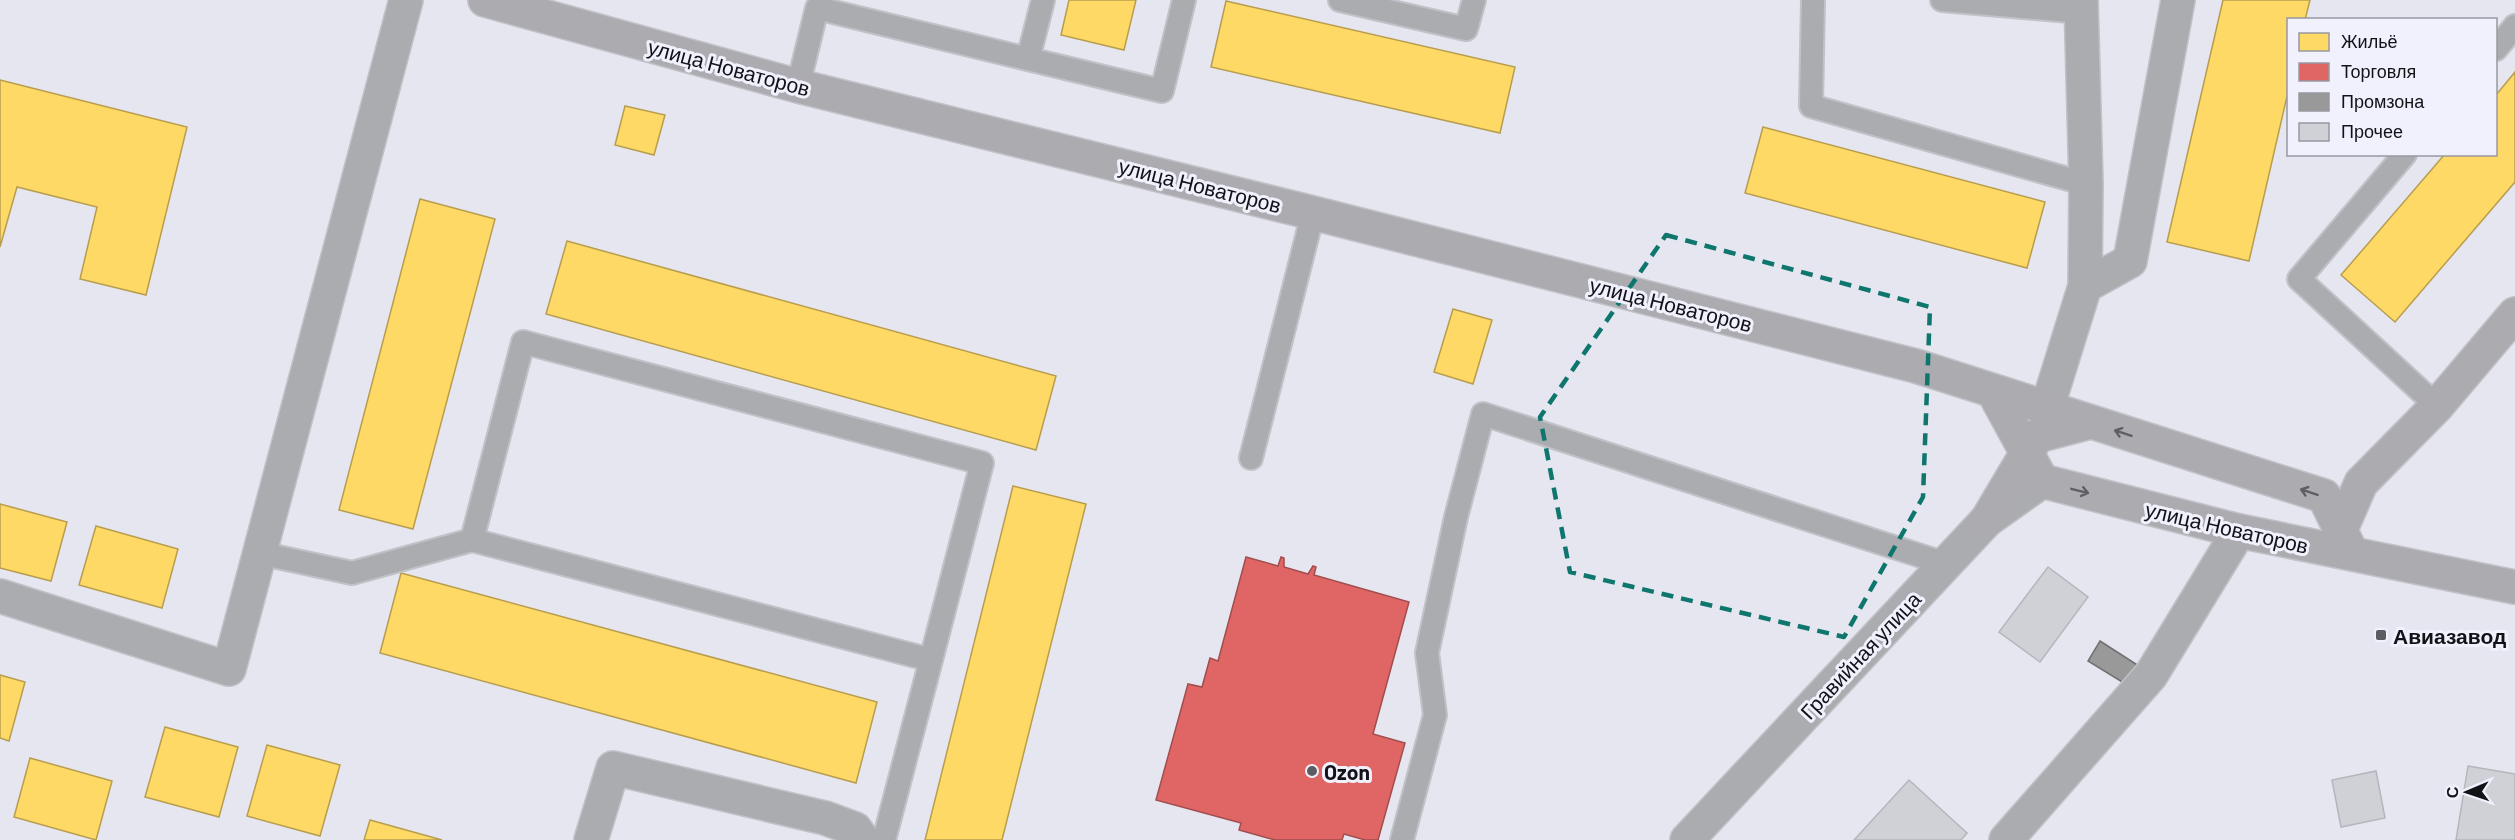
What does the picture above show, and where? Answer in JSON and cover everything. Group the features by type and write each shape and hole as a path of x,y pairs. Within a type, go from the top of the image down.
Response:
{"main road":[{"name":"улица Новаторов","path":"485,0 798,86 1313,213 1916,366 2324,496 2343,547"},
{"path":"2343,547 2361,483 2437,406 2515,314"},
{"path":"1993,391 2042,481"},
{"path":"1987,520 2037,436 2090,422"},
{"name":"улица Новаторов","path":"2042,481 2239,531 2343,547 2515,587"}],"street":[{"path":"0,596 229,669 406,0"},
{"path":"2085,286 2130,261 2178,0"},
{"path":"2047,408 2085,286 2084,4"},
{"name":"Гравийная улица","path":"1687,840 1987,520 2042,481"},
{"path":"2006,840 2151,675 2239,531"},
{"path":"591,840 613,768 825,818 855,829 863,840"}],"lane":[{"path":"1028,59 1042,0"},
{"path":"798,86 817,8 1162,91 1185,0"},
{"path":"1340,0 1466,29 1474,0"},
{"path":"1813,0 1811,106 2086,184"},
{"path":"1942,0 2084,4"},
{"path":"2497,48 2515,26"},
{"path":"2403,156 2299,279 2437,406"},
{"path":"1251,458 1313,213"},
{"path":"472,540 523,342 982,463 884,840"},
{"path":"1402,840 1435,715 1427,653 1456,517 1483,414 1946,564"},
{"path":"259,553 352,573 472,540 931,660"}],"highlighted area":[{"path":"1666,235 1930,307 1923,497 1844,637 1570,572 1540,417"}],"building: Жильё":[{"path":"1069,0 1136,0 1124,50 1061,35"},
{"path":"2223,0 2310,0 2306,18 2287,18 2287,96 2249,261 2167,242"},
{"path":"1226,1 1515,67 1500,133 1211,67"},
{"path":"2515,72 2515,182 2395,322 2341,275 2443,156 2497,156 2497,94"},
{"path":"0,80 187,127 146,295 80,279 97,207 17,187 0,247"},
{"path":"625,106 665,115 654,155 615,145"},
{"path":"1763,127 2045,202 2027,268 1745,193"},
{"path":"420,199 495,219 413,529 339,510"},
{"path":"567,241 1056,376 1036,450 546,314"},
{"path":"1453,309 1492,320 1473,384 1434,372"},
{"path":"1013,486 1086,504 1002,840 925,840"},
{"path":"0,504 67,522 51,581 0,568"},
{"path":"96,526 178,549 162,608 79,585"},
{"path":"401,573 877,702 856,783 380,653"},
{"path":"0,675 25,682 9,741 0,738"},
{"path":"165,727 238,747 219,817 145,797"},
{"path":"267,745 340,765 320,836 247,816"},
{"path":"30,758 112,781 96,840 14,817"},
{"path":"370,820 442,840 364,840"}],"building: Торговля":[{"path":"1246,557 1278,566 1281,557 1284,558 1284,567 1308,574 1313,566 1316,567 1314,575 1409,602 1373,734 1405,743 1378,840 1365,840 1344,834 1342,840 1275,840 1239,830 1241,823 1156,800 1188,684 1202,687 1210,658 1218,661"}],"building: Промзона":[{"path":"2100,641 2139,666 2127,685 2088,661"}],"building: Прочее":[{"path":"2048,567 2088,597 2040,662 1999,632"},
{"path":"2468,766 2515,774 2515,840 2456,840"},
{"path":"2376,771 2385,818 2341,827 2332,780"},
{"path":"1909,780 1967,833 1961,840 1854,840"}],"place":[{"name":"Авиазавод","path":"2381,635"},
{"name":"Ozon","path":"1312,771"}]}
